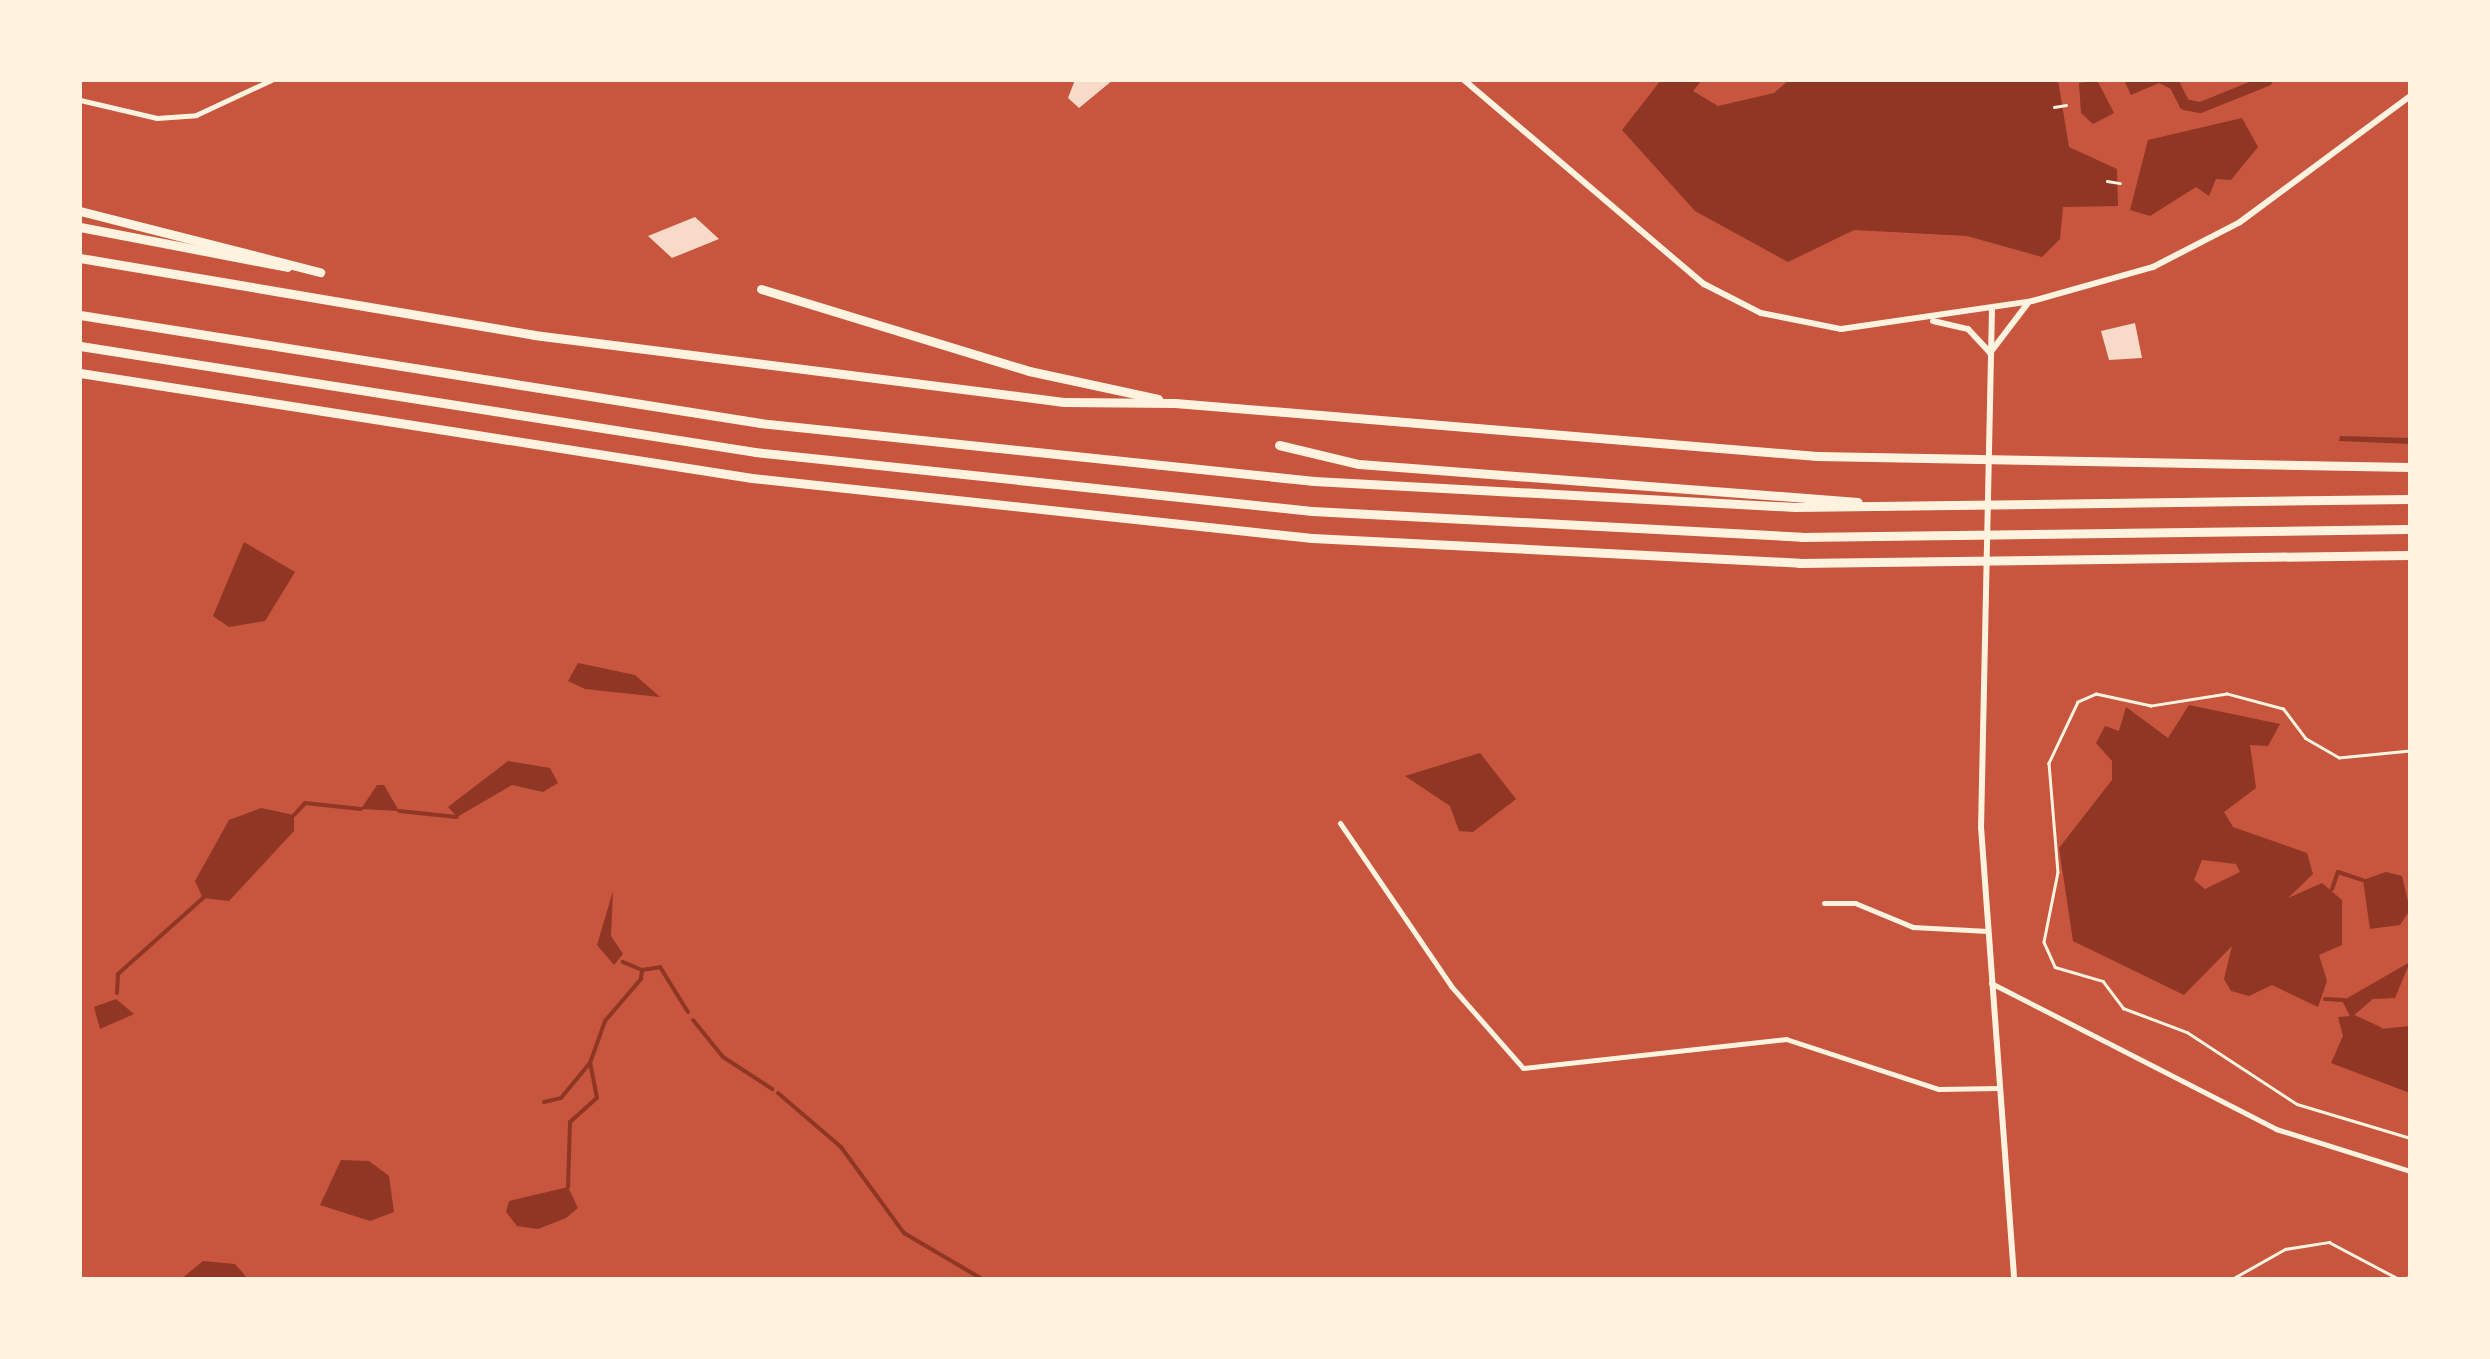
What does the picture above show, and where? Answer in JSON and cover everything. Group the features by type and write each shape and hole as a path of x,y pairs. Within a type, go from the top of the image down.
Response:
{"highway":[{"path":"80,211 320,272 80,227"},
{"path":"80,258 770,367 1064,402 1175,402 1817,456 2410,467"},
{"path":"761,290 1029,371 1175,402"},
{"path":"80,315 481,384 1056,458 1497,495 1925,508 2410,499"},
{"path":"80,346 755,452 1370,515 1819,537 2410,529"},
{"path":"80,373 752,478 1273,535 1799,563 2410,555"},
{"path":"1278,445 1359,464 1925,508"}],"street":[{"path":"80,100 158,118 196,115 272,80"},
{"path":"1464,80 1733,300 1815,326 1922,320 2032,301 2127,277 2204,244 2410,96"},
{"path":"1990,352 2005,322 2032,301"},
{"path":"1992,308 1982,605 1988,931 2014,1279"},
{"path":"1922,320 1968,330 1990,352"},
{"path":"1340,822 1450,986 1523,1068 1786,1039 1923,1086 2000,1088"},
{"path":"1824,903 1855,903 1913,928 1988,931"},
{"path":"1992,983 2276,1129 2410,1171"}],"path":[{"path":"2054,106 2066,106"},
{"path":"2107,181 2120,184"},
{"path":"2410,751 2339,758 2306,738 2283,709 2227,694 2151,706 2096,694 2078,702 2049,763 2058,872 2044,942 2056,967 2103,980 2123,1008 2187,1032 2297,1104 2410,1138"},
{"path":"2232,1279 2285,1249 2330,1242 2400,1279 2410,1276"}],"shaded area":[{"path":"1661,80 1702,80 1693,91 1718,106 1774,93 1789,80 2058,80 2069,147 2117,169 2118,206 2063,207 2060,239 2042,257 1967,236 1854,230 1788,262 1695,211 1622,130"},
{"path":"2097,80 2114,113 2093,124 2081,113 2079,83"},
{"path":"2124,80 2176,80 2173,90 2159,83 2131,95"},
{"path":"2242,118 2258,147 2231,180 2216,179 2209,196 2196,187 2150,216 2130,210 2148,140"},
{"path":"2340,436 2410,438 2410,444 2339,441"},
{"path":"244,542 295,572 265,621 229,627 213,616"},
{"path":"578,663 635,675 660,697 585,689 568,681"},
{"path":"2189,705 2280,724 2268,746 2250,745 2256,788 2224,812 2233,827 2307,853 2313,874 2288,898 2322,883 2342,900 2342,945 2319,955 2327,981 2318,1007 2272,985 2249,996 2231,991 2224,979 2232,946 2184,995 2073,941 2059,848 2112,780 2112,761 2096,743 2105,726 2119,731 2126,707 2168,738","holes":["2202,860 2236,864 2240,872 2205,889 2194,880"]},
{"path":"1480,753 1516,799 1473,832 1459,831 1450,806 1405,776"},
{"path":"508,761 550,768 558,783 543,792 512,785 457,817 448,807"},
{"path":"377,785 384,785 399,811 361,809"},
{"path":"261,808 294,815 294,831 229,901 203,898 195,881 229,820"},
{"path":"2386,872 2402,876 2410,910 2400,925 2370,929 2363,880"},
{"path":"613,891 611,936 623,954 614,965 597,945"},
{"path":"2410,962 2395,998 2373,999 2353,1016 2380,1029 2410,1026 2410,1093 2331,1063 2343,1036 2338,1017 2351,1016 2344,1000"},
{"path":"116,999 134,1014 100,1029 94,1007"},
{"path":"341,1160 369,1161 389,1176 394,1212 370,1221 320,1205"},
{"path":"568,1187 578,1208 566,1218 538,1229 517,1226 506,1212 509,1201"},
{"path":"203,1261 235,1264 248,1279 181,1279"}],"building":[{"path":"1075,80 1113,80 1079,108 1068,98"},
{"path":"695,217 719,239 672,258 648,236"},
{"path":"2135,323 2142,358 2109,360 2101,331"}],"waterway":[{"path":"2174,84 2184,104 2200,107 2267,80"},
{"path":"294,815 305,803 361,809"},
{"path":"399,811 457,817"},
{"path":"2332,889 2338,872 2363,880"},
{"path":"117,993 118,974 203,898"},
{"path":"568,1187 570,1122 597,1098 590,1063 605,1021 641,979 642,970 623,962"},
{"path":"642,970 660,967 688,1012"},
{"path":"2325,999 2344,1000 2352,1016 2380,1029"},
{"path":"693,1020 723,1057 772,1089"},
{"path":"544,1102 561,1098 590,1063"},
{"path":"778,1093 841,1147 904,1233 982,1279"}]}
